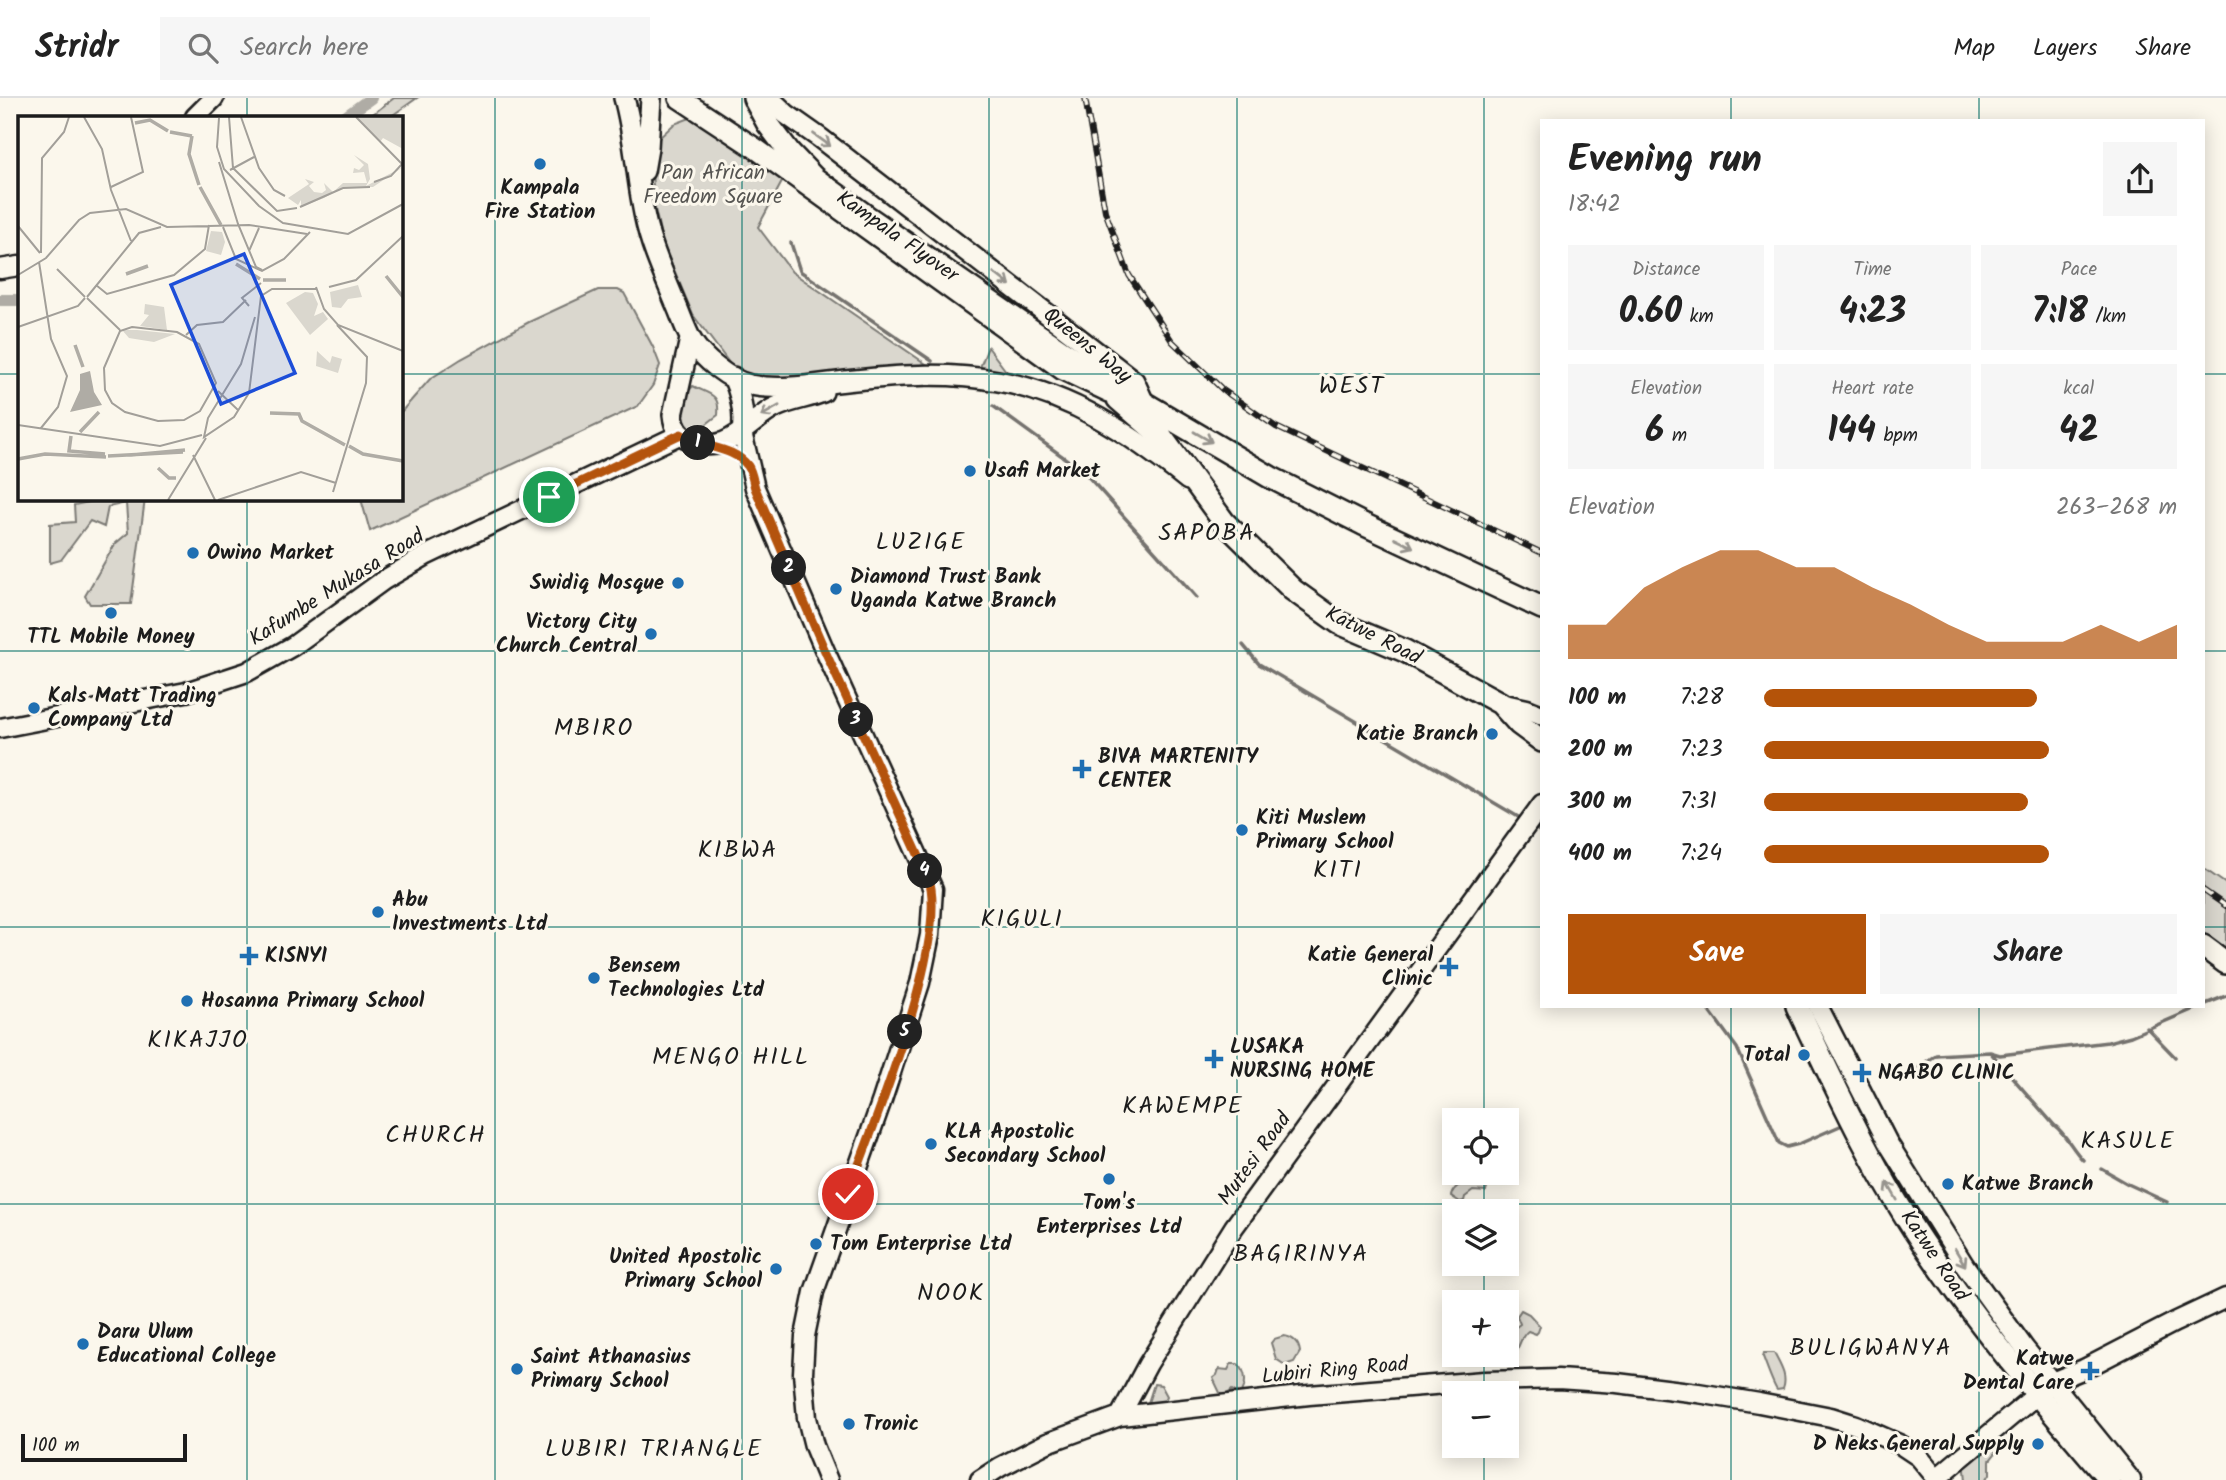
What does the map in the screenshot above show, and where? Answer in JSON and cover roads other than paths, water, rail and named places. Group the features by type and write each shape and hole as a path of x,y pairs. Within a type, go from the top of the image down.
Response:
{"highway":[{"name":"Kampala Flyover","path":"754,98 775,134 814,178 1063,352"},
{"path":"1063,352 1144,403"},
{"name":"Katwe Road","path":"1063,352 1161,436 1224,522 1293,590 1339,623 1405,651 1529,716 1540,737"},
{"name":"Queens Way","path":"1144,403 1270,477 1540,607"},
{"path":"2205,947 2226,963"},
{"name":"Katwe Road","path":"1798,1008 1850,1095 1929,1253 1996,1328 2075,1425 2110,1480"}],"main road":[{"path":"195,116 214,98"},
{"path":"624,98 633,130 645,219 661,266 691,339 703,355 733,377 749,384 779,387 923,374 999,381 1040,392 1108,421 1143,444 1201,491"},
{"path":"640,189 648,148 651,98"},
{"path":"679,98 1063,370 1110,392"},
{"path":"699,98 736,136"},
{"name":"Queens Way","path":"769,98 786,114 1134,381 1144,403"},
{"path":"0,269 18,266"},
{"path":"691,339 673,415 674,425 688,439 728,452 748,467"},
{"path":"733,377 741,398 742,432 755,488 933,890 930,935 920,983 886,1089 814,1292 805,1336 803,1373 807,1418 814,1446 828,1480"},
{"path":"701,444 728,441 778,406 857,379"},
{"name":"Kafumbe Mukasa Road","path":"0,728 186,692 247,672 293,646 384,580 427,555 681,434"},
{"name":"Mutesi Road","path":"1120,1416 1148,1364 1234,1227 1540,807"},
{"name":"Katwe Road","path":"1819,1008 1850,1095"},
{"path":"1938,1479 2044,1388 2226,1298"},
{"name":"Lubiri Ring Road","path":"980,1480 1047,1443 1120,1416 1282,1397 1533,1379 1582,1380 1698,1393 1832,1417 1901,1445 1919,1457 1938,1479"},
{"name":"Katwe Road","path":"2075,1425 2132,1480"}],"waterway":[{"path":"346,116 371,98"},
{"path":"791,243 800,271 932,361"},
{"path":"0,300 18,300"},
{"path":"993,406 1084,472 1197,598"},
{"path":"1243,645 1259,664 1520,818"},
{"path":"1534,827 1540,832"},
{"path":"2205,1004 2226,996"},
{"path":"1707,1008 1737,1048 1779,1143 1787,1147 1799,1144 1840,1126"},
{"path":"1906,1076 1936,1055 1990,1052 2000,1055 2108,1042 2131,1036 2196,1008"},
{"path":"2147,1028 2175,1057"},
{"path":"1991,1053 2083,1160"},
{"path":"2102,1169 2167,1202"}],"railway":[{"path":"1085,98 1105,211 1129,275 1172,341 1223,390 1276,427 1540,552"},
{"path":"2205,891 2226,906"}],"place":[{"name":"Kampala Fire Station","path":"540,164"},
{"name":"Usafi Market","path":"970,471"},
{"name":"Owino Market","path":"193,553"},
{"name":"Swidiq Mosque","path":"678,583"},
{"name":"Diamond Trust Bank Uganda Katwe Branch","path":"836,589"},
{"name":"TTL Mobile Money","path":"111,613"},
{"name":"Victory City Church Central","path":"651,634"},
{"name":"Kals Matt Trading Company Ltd","path":"34,708"},
{"name":"Katie Branch","path":"1492,734"},
{"name":"BIVA MARTENITY CENTER","path":"1082,769"},
{"name":"Kiti Muslem Primary School","path":"1242,830"},
{"name":"Abu Investments Ltd","path":"378,912"},
{"name":"KISNYI","path":"249,956"},
{"name":"Katie General Clinic","path":"1449,967"},
{"name":"Bensem Technologies Ltd","path":"594,978"},
{"name":"Hosanna Primary School","path":"187,1001"},
{"name":"Total","path":"1804,1055"},
{"name":"LUSAKA NURSING HOME","path":"1214,1059"},
{"name":"NGABO CLINIC","path":"1862,1073"},
{"name":"KLA Apostolic Secondary School","path":"931,1144"},
{"name":"Tom's Enterprises Ltd","path":"1109,1179"},
{"name":"Katwe Branch","path":"1948,1184"},
{"name":"Tom Enterprise Ltd","path":"816,1244"},
{"name":"United Apostolic Primary School","path":"776,1269"},
{"name":"Daru Ulum Educational College","path":"83,1344"},
{"name":"Saint Athanasius Primary School","path":"517,1369"},
{"name":"Katwe Dental Care","path":"2090,1371"},
{"name":"Tronic","path":"849,1424"},
{"name":"D Neks General Supply","path":"2038,1444"}],"district":[{"name":"WEST","path":"1352,386"},
{"name":"SAPOBA","path":"1207,533"},
{"name":"LUZIGE","path":"921,542"},
{"name":"MBIRO","path":"594,728"},
{"name":"KIBWA","path":"738,850"},
{"name":"KITI","path":"1338,870"},
{"name":"KIGULI","path":"1022,919"},
{"name":"KIKAJJO","path":"198,1040"},
{"name":"MENGO HILL","path":"731,1057"},
{"name":"KAWEMPE","path":"1183,1106"},
{"name":"CHURCH","path":"436,1135"},
{"name":"KASULE","path":"2128,1141"},
{"name":"BAGIRINYA","path":"1301,1254"},
{"name":"NOOK","path":"951,1293"},
{"name":"BULIGWANYA","path":"1871,1348"},
{"name":"LUBIRI TRIANGLE","path":"654,1449"}],"park label":[{"name":"Pan African Freedom Square","path":"713,185"}]}
